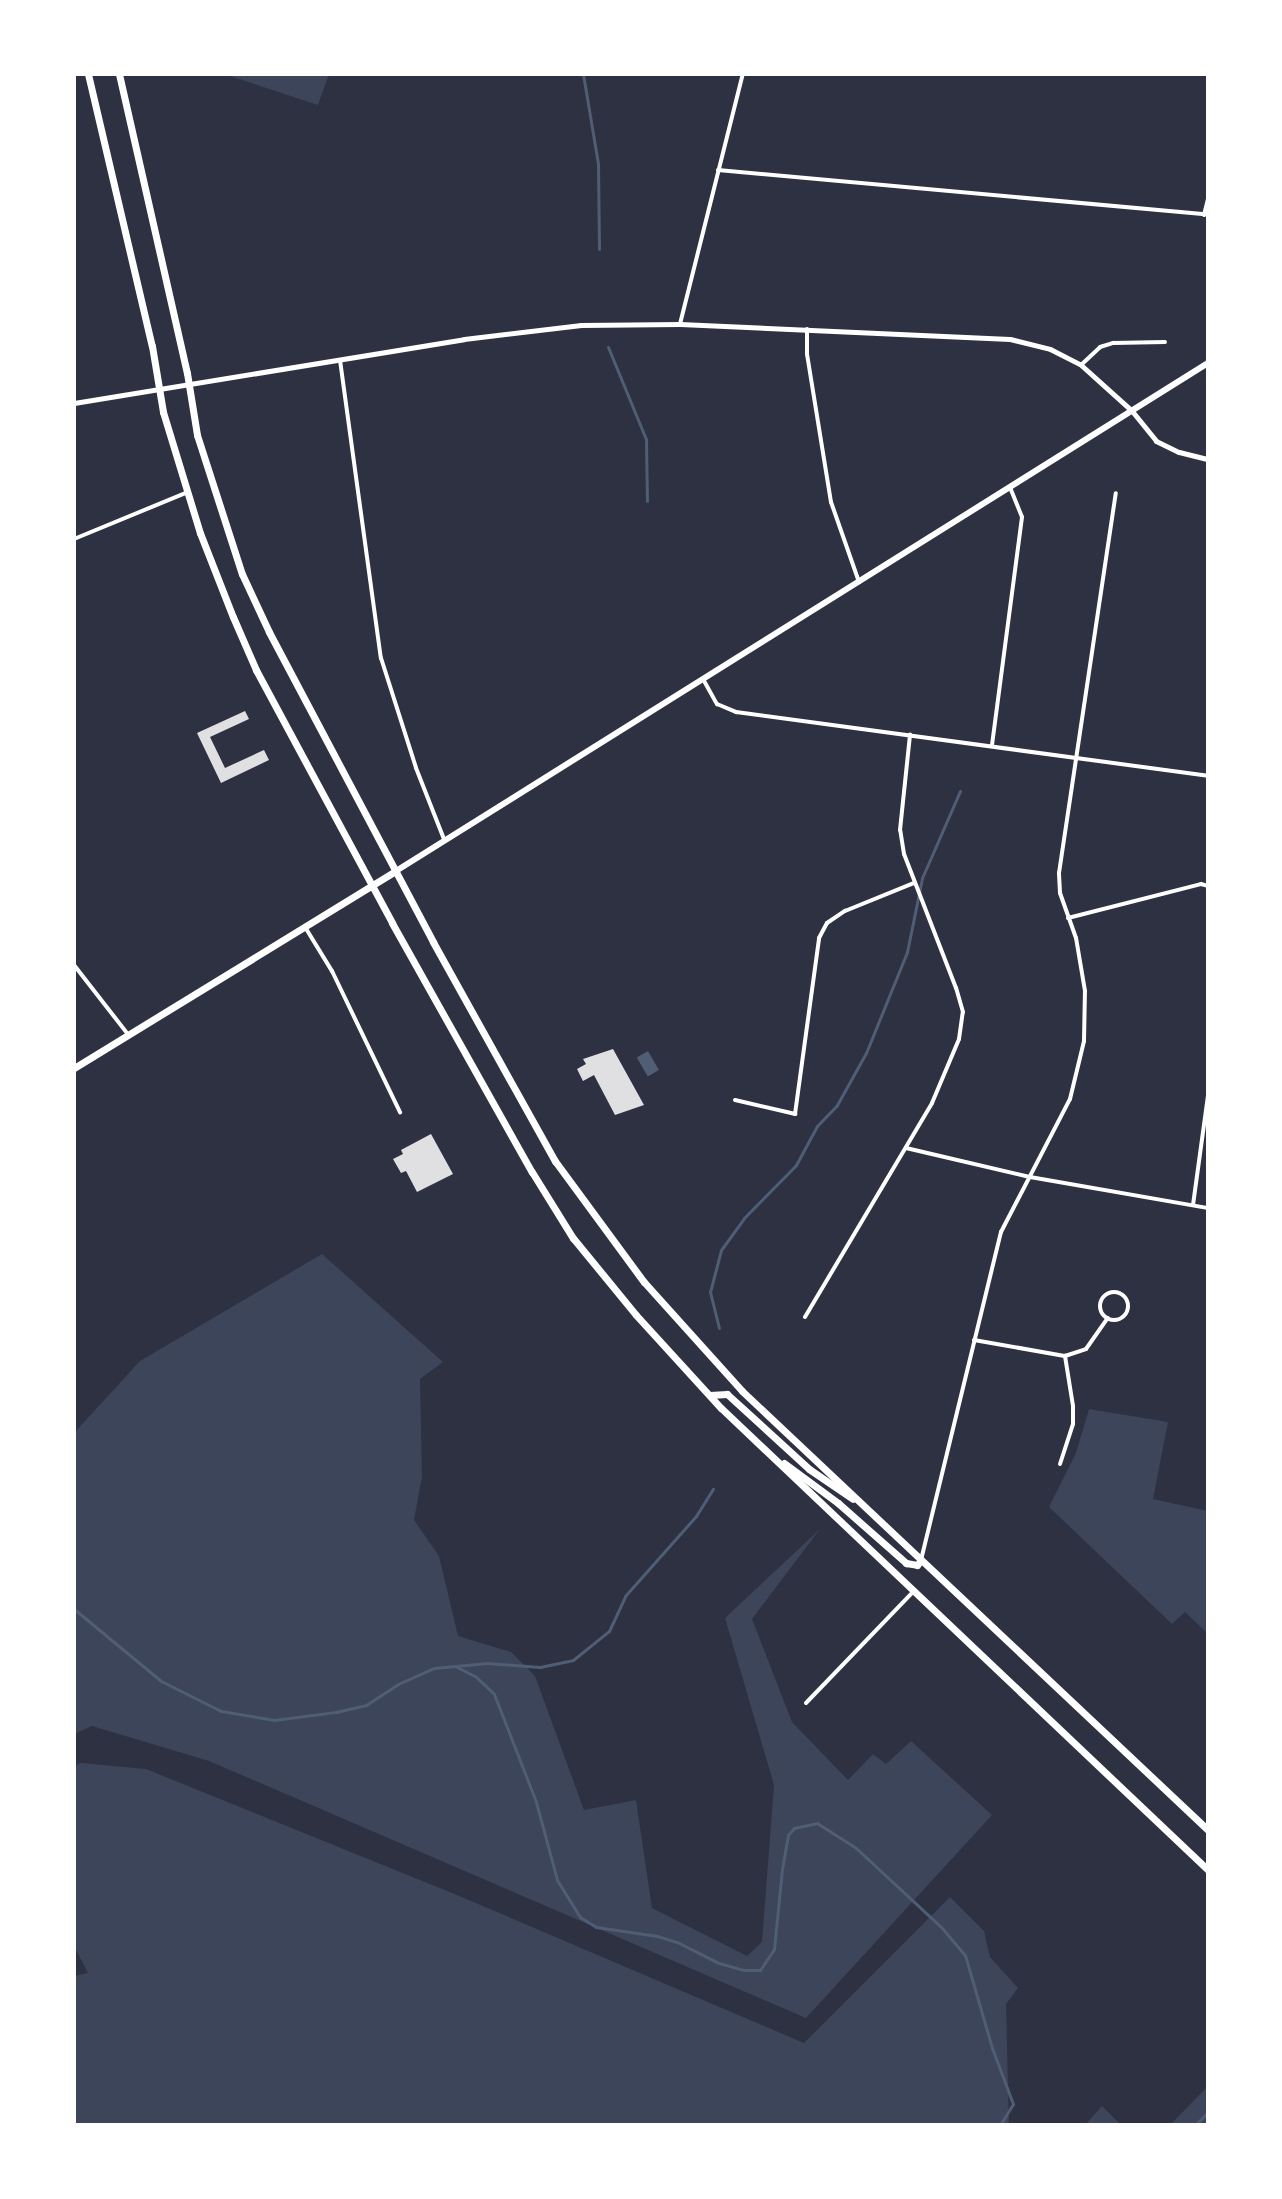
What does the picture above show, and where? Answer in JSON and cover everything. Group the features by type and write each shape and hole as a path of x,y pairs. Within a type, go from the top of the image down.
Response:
{"main road":[{"path":"88,74 159,391 203,542 256,670 508,1133 573,1238 636,1315 710,1395 913,1592 1208,1869"},
{"path":"119,74 189,385 197,435 220,517 242,574 269,632 473,1017 555,1161 611,1239 742,1391 1208,1830"},
{"path":"74,1068 445,841 1208,363"},
{"path":"710,1395 727,1394 809,1469 862,1504"},
{"path":"769,1453 838,1503 906,1563 917,1565 921,1560"}],"street":[{"path":"680,324 743,74"},
{"path":"718,170 1206,215 1208,199"},
{"path":"74,403 464,339 581,325 680,324 807,329 1026,341 1081,365 1132,411 1156,441 1179,452 1208,459"},
{"path":"807,329 807,354 831,502 859,582"},
{"path":"1081,365 1100,347 1113,343 1165,342"},
{"path":"340,360 381,658 416,768 445,841"},
{"path":"992,745 1022,517 1010,488"},
{"path":"74,539 188,492"},
{"path":"921,1560 1001,1232 1070,1099 1084,1041 1085,991 1076,938 1060,893 1059,873 1116,493"},
{"path":"703,679 712,697 725,709 1208,776"},
{"path":"805,1317 906,1148 954,1057 963,1012 914,883 900,830 910,735"},
{"path":"735,1100 795,1114 814,965 819,938 825,926 845,911 914,883"},
{"path":"1068,918 1187,887 1208,886"},
{"path":"305,927 332,971 400,1112"},
{"path":"74,965 127,1033"},
{"path":"1193,1205 1208,1095"},
{"path":"906,1148 1030,1177 1208,1208"},
{"path":"1110,1293 1120,1294 1127,1301 1127,1312 1119,1319 1108,1318 1101,1311 1102,1300 1110,1293"},
{"path":"974,1340 1065,1356 1086,1349 1108,1318"},
{"path":"1060,1464 1073,1424 1065,1356"},
{"path":"806,1703 913,1592"}],"shaded area":[{"path":"224,74 329,74 318,105"},
{"path":"648,1051 659,1070 648,1077 637,1058"},
{"path":"322,1254 443,1362 420,1379 422,1477 414,1520 439,1556 458,1636 511,1652 535,1676 584,1810 636,1800 652,1908 747,1956 762,1942 774,1785 725,1618 820,1529 752,1619 792,1722 848,1780 873,1754 886,1764 911,1741 992,1815 806,2018 209,1761 92,1726 74,1734 74,1433 140,1361"},
{"path":"1089,1409 1168,1422 1153,1499 1208,1511 1208,1634 1185,1612 1172,1624 1049,1507 1076,1453"},
{"path":"81,1763 146,1769 457,1895 804,2043 950,1897 984,1931 990,1957 1018,1988 1006,2004 1009,2125 74,2125 74,1976 88,1973 74,1946 74,1766"},
{"path":"1208,2086 1208,2125 1170,2125"},
{"path":"1102,2106 1121,2125 1085,2125"}],"building":[{"path":"245,711 249,719 210,737 225,768 264,750 269,760 221,783 197,733"},
{"path":"613,1049 644,1105 615,1115 594,1075 583,1081 577,1069 586,1064 583,1059"},
{"path":"431,1134 453,1174 417,1192 406,1171 401,1173 393,1159 403,1154 401,1150"}],"waterway":[{"path":"583,74 598,164 599,249"},
{"path":"608,347 646,439 647,501"},
{"path":"719,1328 710,1292 721,1250 744,1218 796,1165 817,1126 837,1105 866,1053 907,952 922,878 960,791"},
{"path":"74,1609 161,1681 221,1711 274,1720 336,1712 366,1705 398,1684 434,1668 488,1663 540,1667 573,1660 609,1631 625,1596 696,1516 713,1489"},
{"path":"455,1666 475,1676 494,1694 536,1802 557,1880 580,1917 596,1927 657,1936 677,1942 719,1963 744,1970 760,1970 774,1949 788,1835 794,1828 817,1823 856,1848 942,1928 965,1955 992,2048 1013,2104 1000,2125"},
{"path":"1195,2125 1208,2112"}]}
